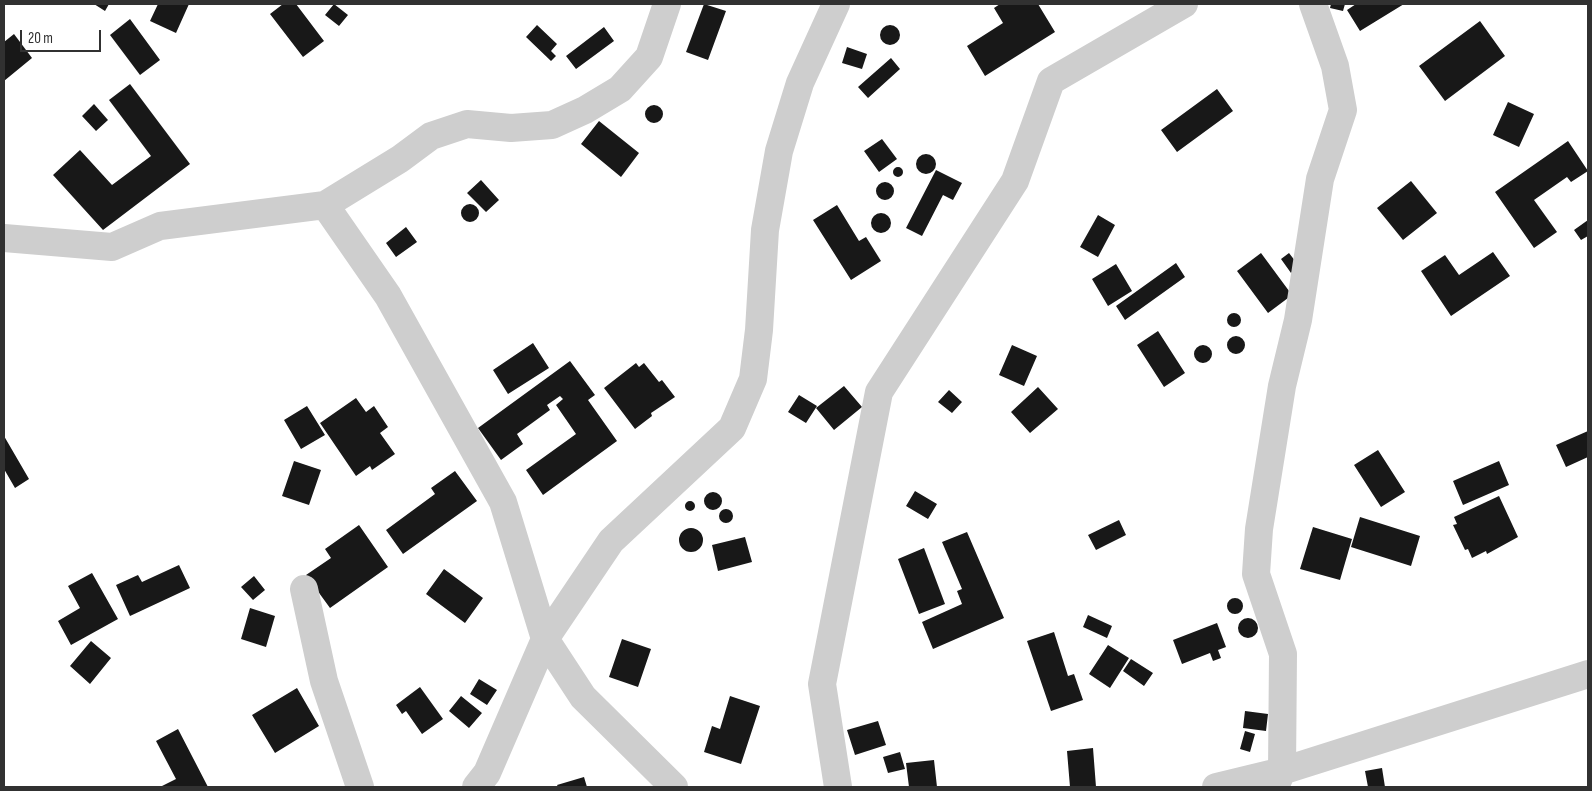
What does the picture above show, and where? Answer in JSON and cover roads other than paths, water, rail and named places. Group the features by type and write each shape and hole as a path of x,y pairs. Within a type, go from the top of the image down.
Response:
{"street":[{"path":"4,238 112,247 160,226 325,205 400,159 431,136 467,124 511,128 552,125 585,110 620,88 649,57 667,4"},
{"path":"476,787 487,773 545,639 611,541 732,428 753,379 759,330 765,230 779,151 800,83 836,4"},
{"path":"838,787 822,684 879,392 1016,181 1051,82 1184,4"},
{"path":"1279,779 1282,654 1256,574 1259,530 1282,386 1298,320 1320,179 1343,110 1335,66 1313,4"},
{"path":"325,205 388,296 503,502 545,639 583,697 674,787"},
{"path":"304,589 324,681 360,787"},
{"path":"1216,787 1279,779 1588,674"}]}
